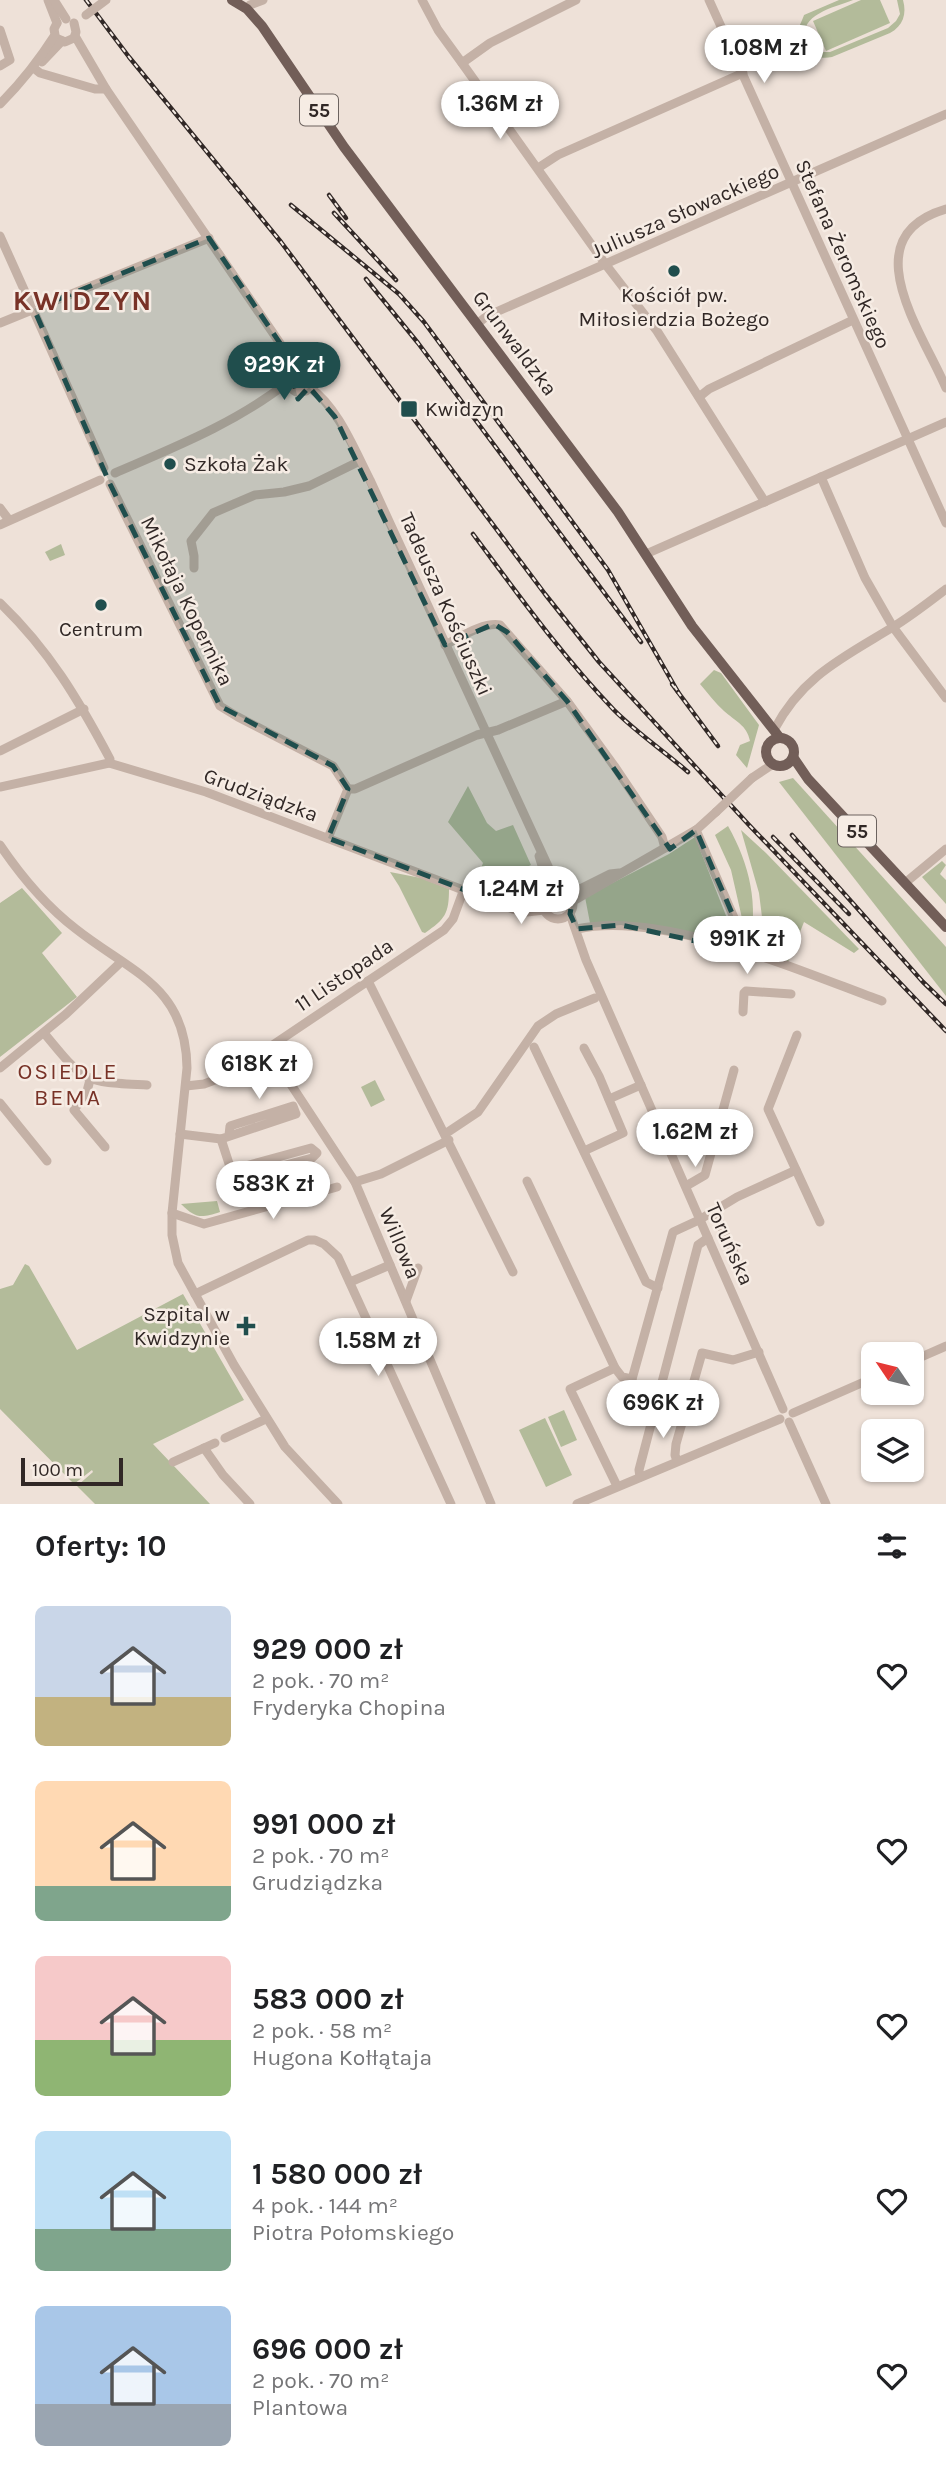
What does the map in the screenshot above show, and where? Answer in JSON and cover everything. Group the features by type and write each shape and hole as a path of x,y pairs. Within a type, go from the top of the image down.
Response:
{"main road":[{"name":"Grunwaldzka","path":"232,0 247,9 262,26 350,155 646,554 692,626 775,736"},
{"name":"55","path":"770,762 766,750 775,736 785,739 793,747 790,761 946,927"},
{"path":"770,762 778,766 790,761"}],"street":[{"path":"0,104 76,30 48,0"},
{"path":"54,0 66,22"},
{"path":"106,0 86,15 54,29 91,65 209,238 286,352 293,379 301,392 309,387"},
{"path":"247,9 263,0"},
{"path":"422,0 438,30 606,265 657,331 765,502"},
{"path":"462,63 490,43 576,0"},
{"name":"Stefana Żeromskiego","path":"709,0 946,523"},
{"path":"0,30 10,60 0,66"},
{"path":"31,71 94,89 106,89"},
{"path":"538,168 558,155 743,74"},
{"name":"Juliusza Słowackiego","path":"477,324 487,316 946,114"},
{"path":"946,209 928,215 911,229 901,244 897,262 898,278 906,299 942,368 946,388"},
{"path":"0,236 104,468"},
{"path":"0,323 209,238"},
{"path":"699,397 709,389 853,320"},
{"name":"Tadeusza Kościuszki","path":"293,379 304,372 310,378 309,387 324,400 360,461 536,844 544,856 554,890"},
{"path":"115,473 207,433 268,398 293,379"},
{"path":"646,554 946,422"},
{"path":"194,568 191,541 213,513 254,495 309,486 360,461"},
{"path":"104,468 111,468 115,473 115,480 110,484 104,484 100,480 99,473 104,468"},
{"path":"821,477 865,578 893,627 946,698"},
{"path":"0,508 4,523 100,480"},
{"name":"Mikołaja Kopernika","path":"110,484 220,706 238,718 333,766 348,789"},
{"path":"775,736 787,708 826,668 893,627 946,589"},
{"path":"0,603 19,621 50,659 84,709 110,759 109,763"},
{"path":"445,645 481,628 500,625 567,701 660,833 665,848"},
{"path":"328,838 348,789 355,789 567,701"},
{"path":"0,751 84,709"},
{"path":"665,848 672,848 683,842 770,762"},
{"name":"Grudziądzka","path":"0,787 109,763 206,792 520,911 543,906 554,919 567,916"},
{"path":"567,916 572,897 610,874 619,873 696,830"},
{"path":"696,830 735,920 742,951"},
{"path":"660,833 680,838"},
{"path":"0,845 25,879 62,917 155,986 180,1021 187,1051 186,1086 172,1213 173,1247 178,1263 266,1419 285,1447 338,1504"},
{"path":"905,883 946,849"},
{"name":"11 Listopada","path":"186,1086 216,1080 449,925 464,889"},
{"path":"543,906 554,890 572,897"},
{"name":"Toruńska","path":"567,916 578,934 699,1220 826,1504"},
{"path":"578,934 600,924 704,939 882,1001"},
{"path":"0,1068 44,1033 121,962"},
{"path":"368,981 513,1272"},
{"path":"743,1012 746,991 791,994"},
{"path":"355,1182 381,1174 447,1137 478,1112 538,1026 556,1014 595,998"},
{"path":"44,1033 82,1076 99,1083 147,1086"},
{"path":"797,1035 768,1109 820,1222"},
{"path":"534,1046 646,1282 658,1288"},
{"name":"Willowa","path":"267,1048 355,1182 491,1504"},
{"path":"584,1048 623,1133 584,1151"},
{"path":"686,1186 705,1175 734,1070"},
{"path":"90,1080 87,1091 74,1110 105,1147"},
{"path":"609,1099 641,1085"},
{"path":"0,1103 47,1161"},
{"path":"180,1134 225,1137 296,1114 293,1106 230,1126 225,1137 231,1170 234,1179 312,1158 317,1153 311,1148 231,1170"},
{"path":"622,1415 673,1232 737,1197 796,1170"},
{"path":"527,1181 614,1368 622,1377 632,1379"},
{"path":"172,1213 204,1224 337,1187"},
{"path":"714,1211 740,1268"},
{"path":"640,1477 639,1471 698,1245 708,1238"},
{"path":"195,1294 308,1240 315,1240 334,1251 351,1282 451,1504"},
{"path":"351,1282 390,1265"},
{"path":"406,1301 418,1268"},
{"path":"924,1356 946,1346"},
{"path":"677,1461 674,1455 676,1444 702,1353 733,1360 759,1352"},
{"path":"614,1368 570,1389 617,1486"},
{"path":"577,1504 861,1383"},
{"path":"225,1438 266,1419"},
{"path":"173,1462 215,1443"},
{"path":"204,1448 223,1475 250,1504"}],"highlighted area":[{"path":"209,238 286,352 298,399 309,387 335,417 445,645 494,624 507,632 567,701 670,849 696,830 735,920 742,951 621,925 577,929 570,914 573,897 562,889 553,888 543,902 504,905 328,838 348,789 344,780 333,766 220,706 110,484 34,309"}],"green space":[{"path":"839,0 853,0 819,13 807,24 805,41 815,52 830,52 888,28 900,14 897,0 903,0 904,15 898,27 890,33 832,57 813,55 800,43 799,28 804,15"},
{"path":"861,0 880,0 890,23 826,51 813,21"},
{"path":"61,544 65,555 50,561 45,552"},
{"path":"714,670 721,673 759,725 747,768 736,755 740,745 750,741 746,731 700,684"},
{"path":"793,778 946,947 946,996 779,782"},
{"path":"468,786 487,823 496,831 513,825 531,865 510,875 502,890 476,881 483,863 448,822"},
{"path":"728,826 747,870 753,901 749,949 731,870 715,835"},
{"path":"741,830 859,949 854,953 804,922 788,962 756,951 762,917 759,893"},
{"path":"695,837 734,936 727,942 625,922 590,923 585,897 669,854"},
{"path":"942,861 946,865 940,874 946,880 946,904 922,877"},
{"path":"390,872 421,878 449,889 444,915 425,933 422,932"},
{"path":"22,888 62,933 42,953 77,997 0,1057 0,903"},
{"path":"375,1080 385,1100 371,1107 361,1087"},
{"path":"217,1201 220,1212 203,1216 195,1215 181,1204"},
{"path":"25,1264 29,1266 77,1350 183,1294 244,1400 153,1444 210,1504 95,1504 77,1486 92,1470 74,1484 0,1409 0,1289 13,1285"},
{"path":"564,1410 577,1440 561,1447 548,1417"},
{"path":"545,1418 572,1475 546,1487 519,1430"}],"railway":[{"path":"86,0 129,57 281,242 599,662 749,825 946,1031"},
{"path":"329,195 346,218"},
{"path":"291,205 399,294 424,322 608,570 678,692"},
{"path":"334,213 396,280"},
{"path":"366,279 418,343 641,642"},
{"path":"473,534 576,668 623,718 688,772"},
{"path":"672,684 718,746"},
{"path":"792,835 923,982 946,1004"},
{"path":"773,837 849,914"}],"place":[{"name":"Kościół pw. Miłosierdzia Bożego","path":"674,271"},
{"name":"Kwidzyn","path":"409,409"},
{"name":"Szkoła Żak","path":"170,464"},
{"name":"Centrum","path":"101,605"},
{"name":"Szpital w Kwidzynie","path":"246,1326"}],"district":[{"name":"KWIDZYN","path":"83,300"},
{"name":"OSIEDLE BEMA","path":"68,1084"}]}
